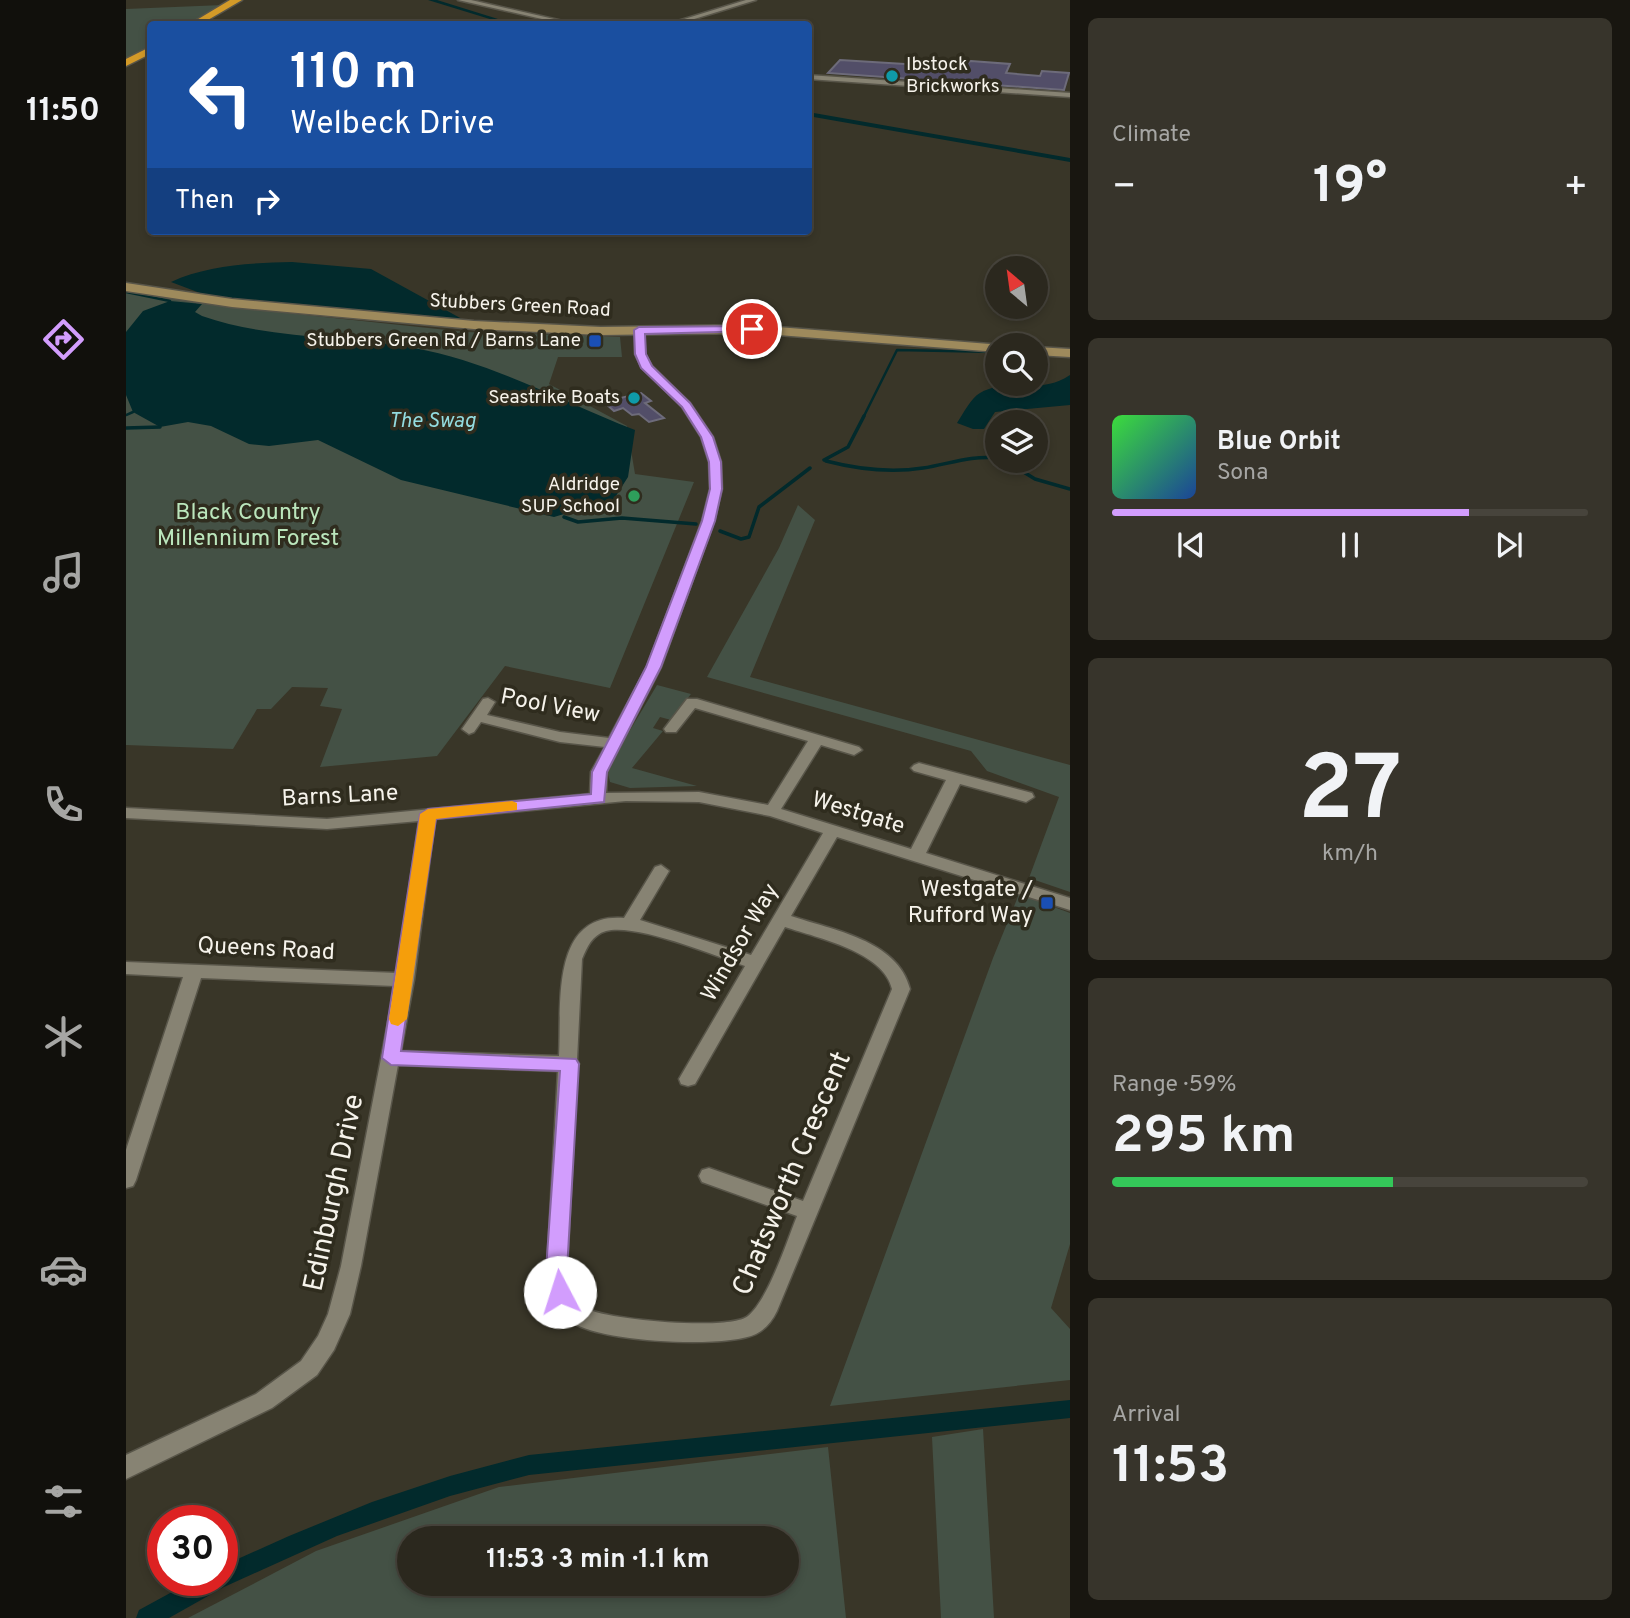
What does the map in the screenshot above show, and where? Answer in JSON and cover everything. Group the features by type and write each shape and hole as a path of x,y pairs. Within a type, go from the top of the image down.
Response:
{"highway":[{"path":"200,21 237,0"},
{"path":"126,63 147,52"}],"street":[{"path":"461,0 558,21"},
{"path":"681,21 753,0"},
{"path":"812,78 1070,95"},
{"name":"Stubbers Green Road","path":"126,287 232,303 474,326 549,330 752,329 985,347"},
{"path":"598,798 600,772 654,667 708,521 716,489 715,462 707,437 686,405 647,368 640,354 639,330"},
{"path":"1048,352 1070,353"},
{"name":"Pool View","path":"488,702 473,723 613,743"},
{"path":"671,729 692,702 854,750"},
{"path":"772,811 817,739"},
{"path":"919,768 1026,797"},
{"path":"916,856 955,778"},
{"name":"Westgate","path":"626,796 699,797 772,811 1070,904"},
{"name":"Barns Lane","path":"126,813 307,824 626,796"},
{"name":"Edinburgh Drive","path":"126,1468 264,1401 309,1368 326,1343 339,1314 351,1266 405,980 428,814"},
{"name":"Windsor Way","path":"688,1079 833,830"},
{"path":"629,922 660,871"},
{"name":"Chatsworth Crescent","path":"756,963 629,922 593,929 578,942 573,959 570,1064 557,1270 560,1292 571,1311 600,1321 712,1334 733,1333 750,1327 763,1318 901,989 902,980 893,966 877,954 781,919"},
{"name":"Queens Road","path":"126,968 405,980"},
{"path":"126,1180 194,971"},
{"path":"391,1058 570,1064"},
{"path":"709,1176 808,1211"}],"green space":[{"path":"223,5 194,21 147,21 147,47 126,60 126,9"},
{"name":"Black Country Millennium Forest","path":"126,289 213,305 466,332 620,337 622,357 558,357 549,384 627,426 635,474 694,482 610,688 505,666 437,756 320,767 342,709 320,706 328,688 292,687 271,709 257,709 233,749 126,745"},
{"path":"798,505 815,520 750,677 1070,765 1070,892 1029,878 1059,797 987,771 971,751 707,677 779,548"},
{"path":"657,685 691,694 671,720 660,717 653,728 663,731 632,768 697,786 630,788 610,782 607,769"},
{"path":"1019,894 1070,913 1070,1244 1051,1308 1070,1329 1070,1380 830,1406 993,958"},
{"path":"983,1429 994,1618 941,1618 932,1437"},
{"path":"828,1447 846,1618 188,1618 230,1596 238,1596 238,1592 316,1551 499,1487"}],"water":[{"path":"292,262 371,269 462,319 230,299 208,296 171,282 215,268"},
{"name":"The Swag","path":"170,301 202,304 195,312 228,324 281,333 414,348 443,354 499,373 635,430 628,477 614,499 554,517 401,480 318,440 269,446 249,444 211,426 188,422 160,427 133,412 126,395 126,332 143,311"},
{"path":"1070,375 1070,405 985,410 984,429 973,429 957,423 973,399 985,390 985,396 1048,396 1048,384"}],"building":[{"name":"Ibstock Brickworks","path":"840,60 905,64 913,61 956,66 971,61 1010,64 1006,73 1040,76 1042,71 1069,73 1064,90 828,73"},
{"path":"641,393 651,401 645,403 664,418 649,422 639,414 632,415 623,408 614,411 604,402"}],"waterway":[{"path":"431,0 501,21"},
{"path":"812,115 1070,160"},
{"path":"126,292 170,301"},
{"path":"864,416 897,350 985,352"},
{"path":"126,415 133,412"},
{"path":"824,460 848,447 864,416"},
{"path":"126,428 160,427"},
{"path":"826,461 862,468 899,470 985,457"},
{"path":"720,531 741,539 749,537 759,507 810,468"},
{"path":"1025,473 1035,479 1070,489"},
{"path":"564,517 578,522 622,518 696,524"},
{"path":"238,1570 372,1512 450,1486 529,1465 1070,1409"},
{"path":"147,1618 187,1596"}],"slow traffic":[{"path":"398,1019 428,814 512,806"}],"place":[{"name":"Ibstock Brickworks","path":"892,76"},
{"name":"Stubbers Green Rd / Barns Lane","path":"595,341"},
{"name":"Seastrike Boats","path":"634,398"},
{"name":"Aldridge SUP School","path":"634,496"},
{"name":"Westgate / Rufford Way","path":"1047,903"}],"route":[{"path":"560,1292 557,1270 570,1064 391,1058 409,955 428,814 598,798 600,772 654,667 708,521 716,489 715,462 707,437 686,405 647,368 640,354 639,330 752,329"}]}
